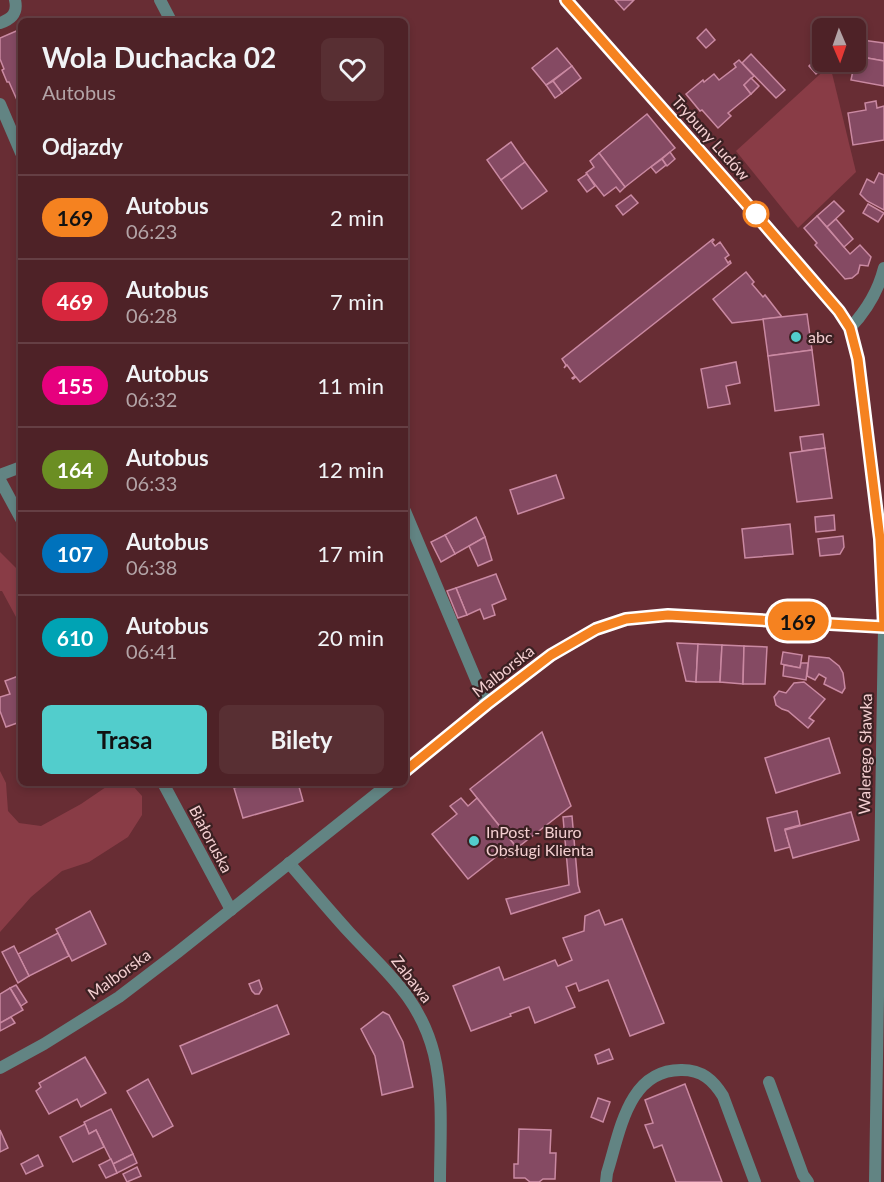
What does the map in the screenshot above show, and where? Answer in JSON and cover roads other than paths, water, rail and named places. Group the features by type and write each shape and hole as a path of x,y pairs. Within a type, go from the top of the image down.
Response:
{"street":[{"path":"0,23 9,20 14,14 17,8 15,0"},
{"path":"160,0 169,18"},
{"name":"Trybuny Ludów","path":"566,0 744,201 839,311 850,328"},
{"path":"0,104 17,131"},
{"path":"850,328 873,299 880,285 884,268"},
{"name":"Walerego Sławka","path":"850,328 858,359 880,539 884,627 881,981 875,1182"},
{"path":"18,469 0,478 18,513"},
{"path":"408,517 487,704"},
{"name":"Malborska","path":"408,769 551,655 596,629 626,619 668,615 884,627"},
{"name":"Białoruska","path":"164,786 231,910"},
{"name":"Malborska","path":"0,1068 44,1044 119,997 386,786"},
{"name":"Zabawa","path":"289,863 348,931 406,992 418,1011 431,1045 438,1080 440,1182"},
{"path":"606,1182 607,1173 634,1095 652,1077 675,1070 687,1070 708,1077 723,1096 755,1182"},
{"path":"768,1082 803,1175 808,1182"}],"place":[{"name":"abc","path":"796,337"},
{"name":"InPost - Biuro Obsługi Klienta","path":"474,841"}]}
